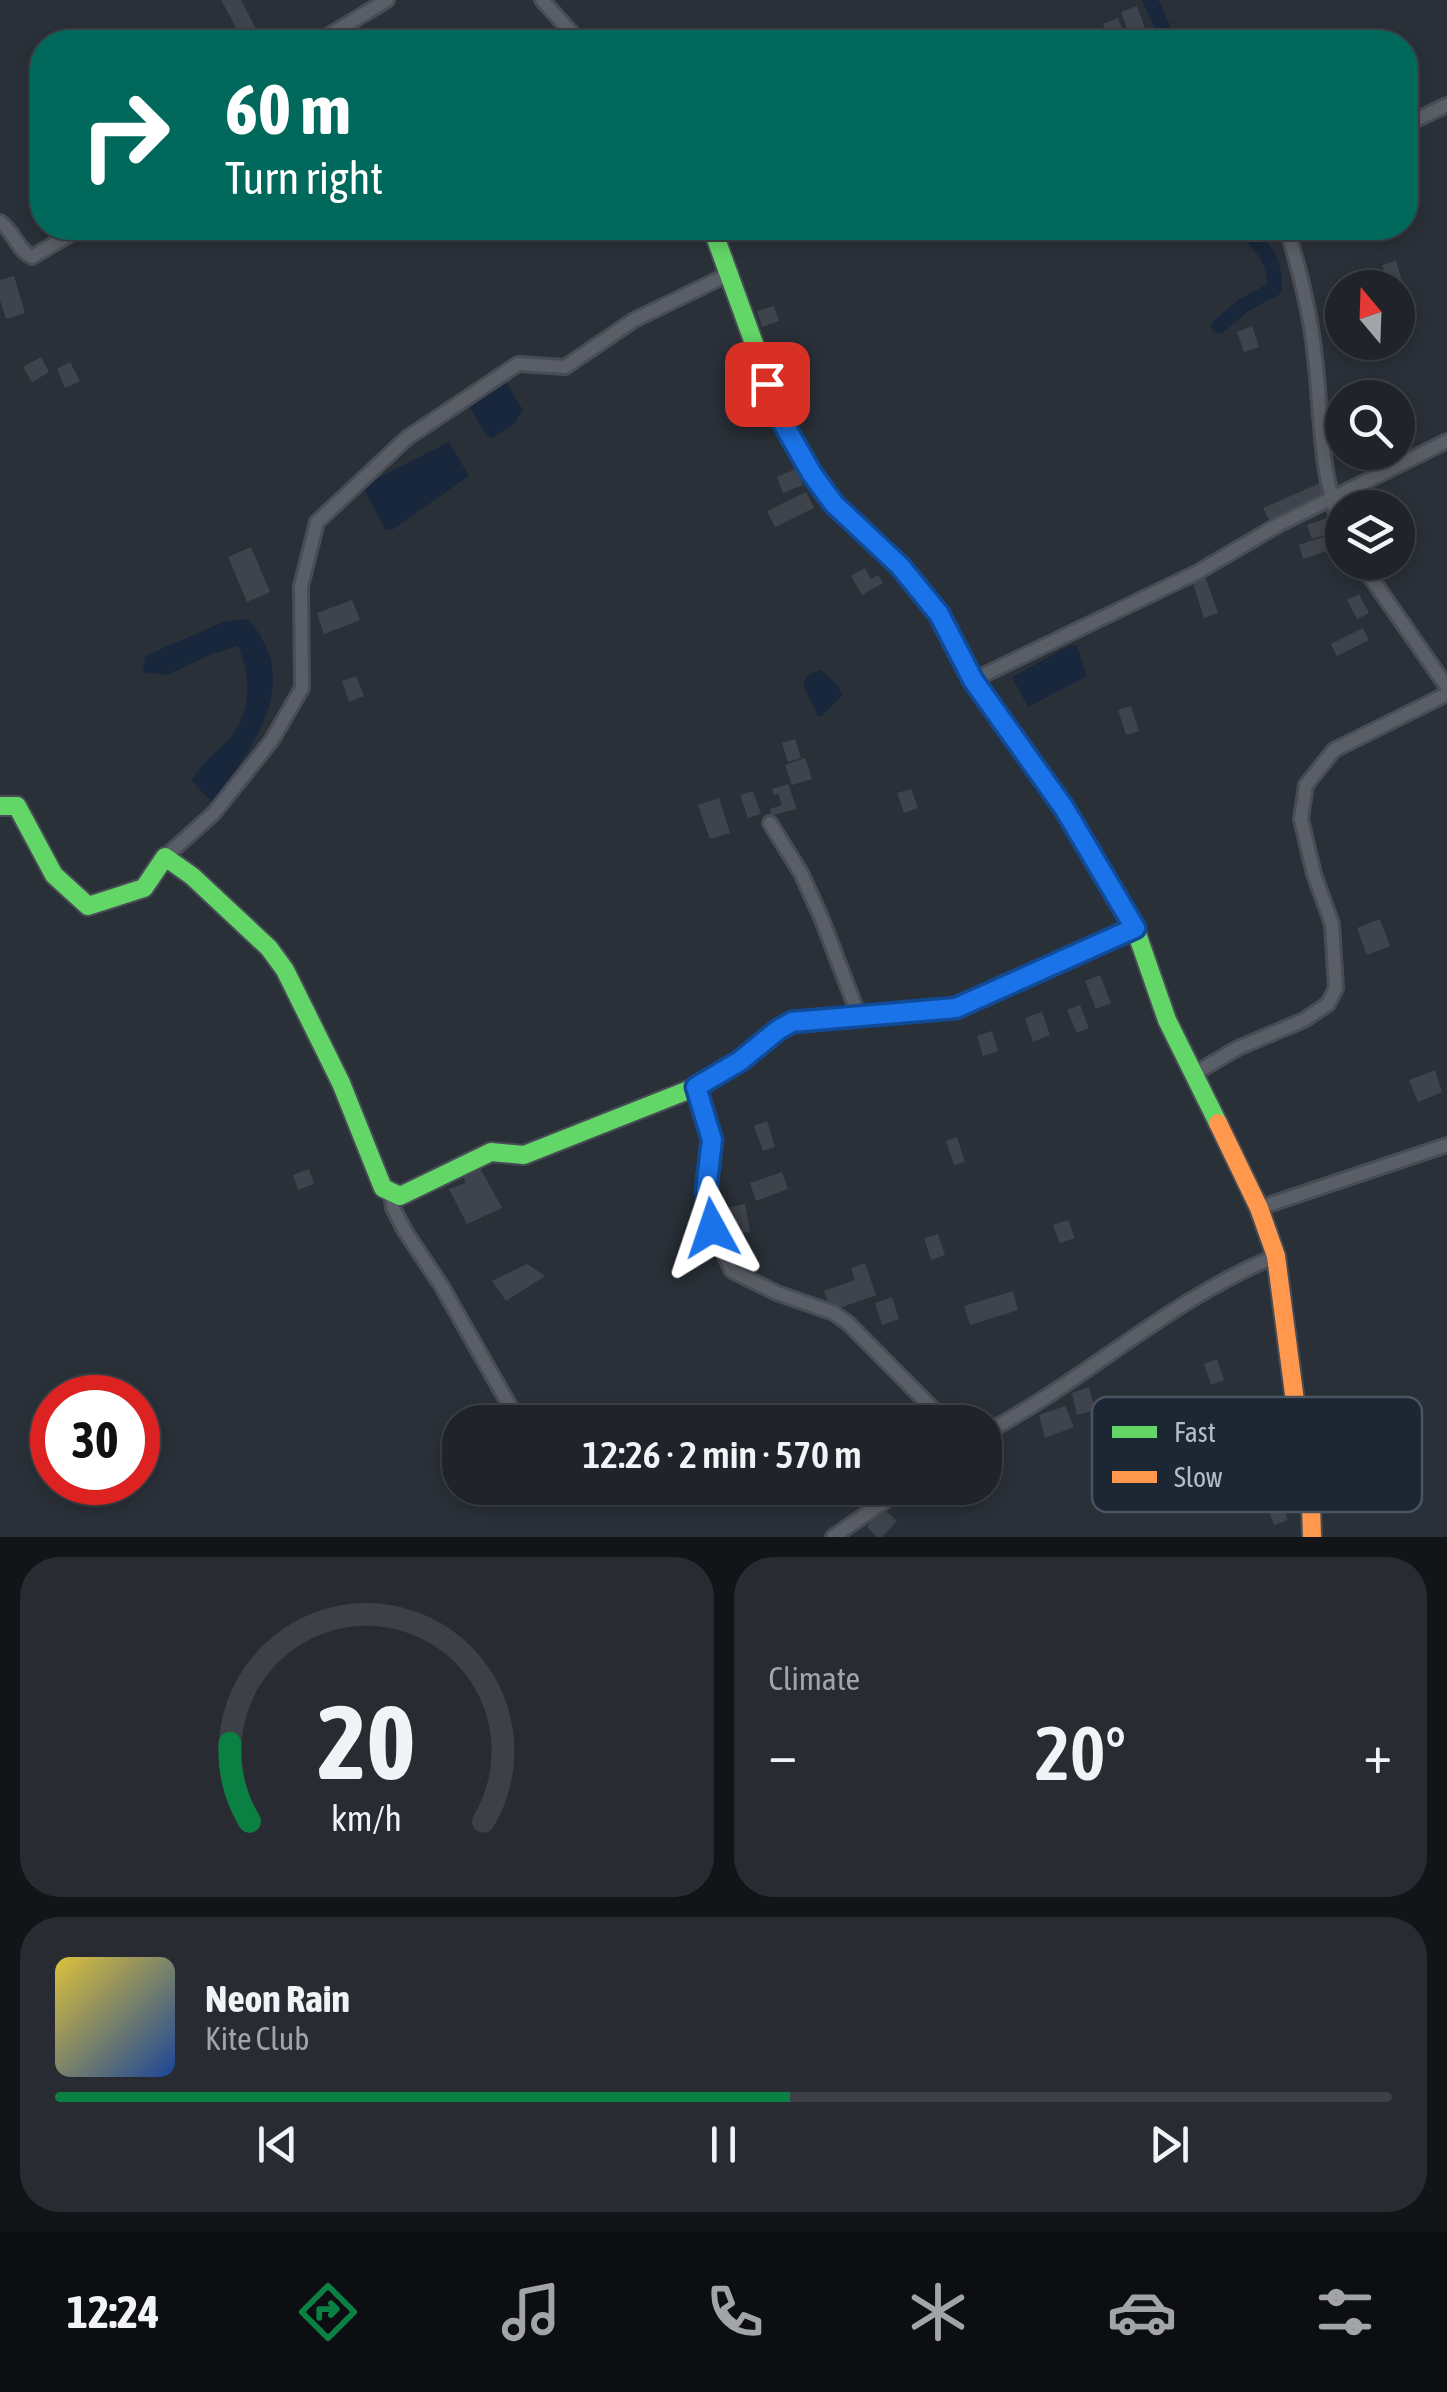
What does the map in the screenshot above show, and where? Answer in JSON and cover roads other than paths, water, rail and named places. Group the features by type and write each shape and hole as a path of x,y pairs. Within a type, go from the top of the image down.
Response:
{"street":[{"path":"338,30 387,0"},
{"path":"542,0 569,30"},
{"path":"1418,119 1447,105"},
{"path":"0,222 32,258 61,240"},
{"path":"716,240 783,423 812,474 834,504 900,566 939,614 973,680 1064,808 1135,928 1168,1020 1259,1208 1276,1256 1294,1397"},
{"path":"1290,240 1316,358 1328,490"},
{"path":"0,806 17,806 45,864 72,896 88,906 144,888 165,857 214,812 272,740 302,688 301,586 317,522 408,438 518,364 564,366 634,320 727,276"},
{"path":"1348,490 1447,442"},
{"path":"973,680 1182,580 1325,502"},
{"path":"1192,1074 1238,1048 1304,1020 1328,1004 1336,988 1332,924 1314,874 1301,819 1306,785 1334,750 1447,690 1372,580"},
{"path":"770,823 801,873 859,1016"},
{"path":"165,857 192,876 269,948 285,970 341,1083 383,1188 400,1196 491,1152 524,1155 696,1087 740,1061 792,1022 956,1008 1135,928"},
{"path":"696,1087 712,1140 706,1190 712,1228 732,1271 777,1293 834,1313 929,1405"},
{"path":"1259,1208 1447,1145"},
{"path":"391,1194 393,1208 405,1230 510,1405"},
{"path":"1002,1424 1097,1366 1141,1329 1276,1256"},
{"path":"833,1537 879,1505"},
{"path":"1311,1512 1312,1537"}],"water":[{"path":"505,380 523,410 515,423 493,438 487,436 466,402"},
{"path":"449,442 469,476 392,530 385,529 362,486"},
{"path":"248,619 264,643 272,666 272,690 267,714 256,737 212,802 192,781 234,732 244,712 247,678 238,646 168,675 143,672 145,656 223,622"},
{"path":"1071,645 1077,646 1087,676 1028,707 1012,677"},
{"path":"820,670 837,684 842,696 818,716 803,685 808,675"}],"waterway":[{"path":"1150,0 1162,30"},
{"path":"1219,326 1244,305 1274,289 1271,262 1254,240"}]}
